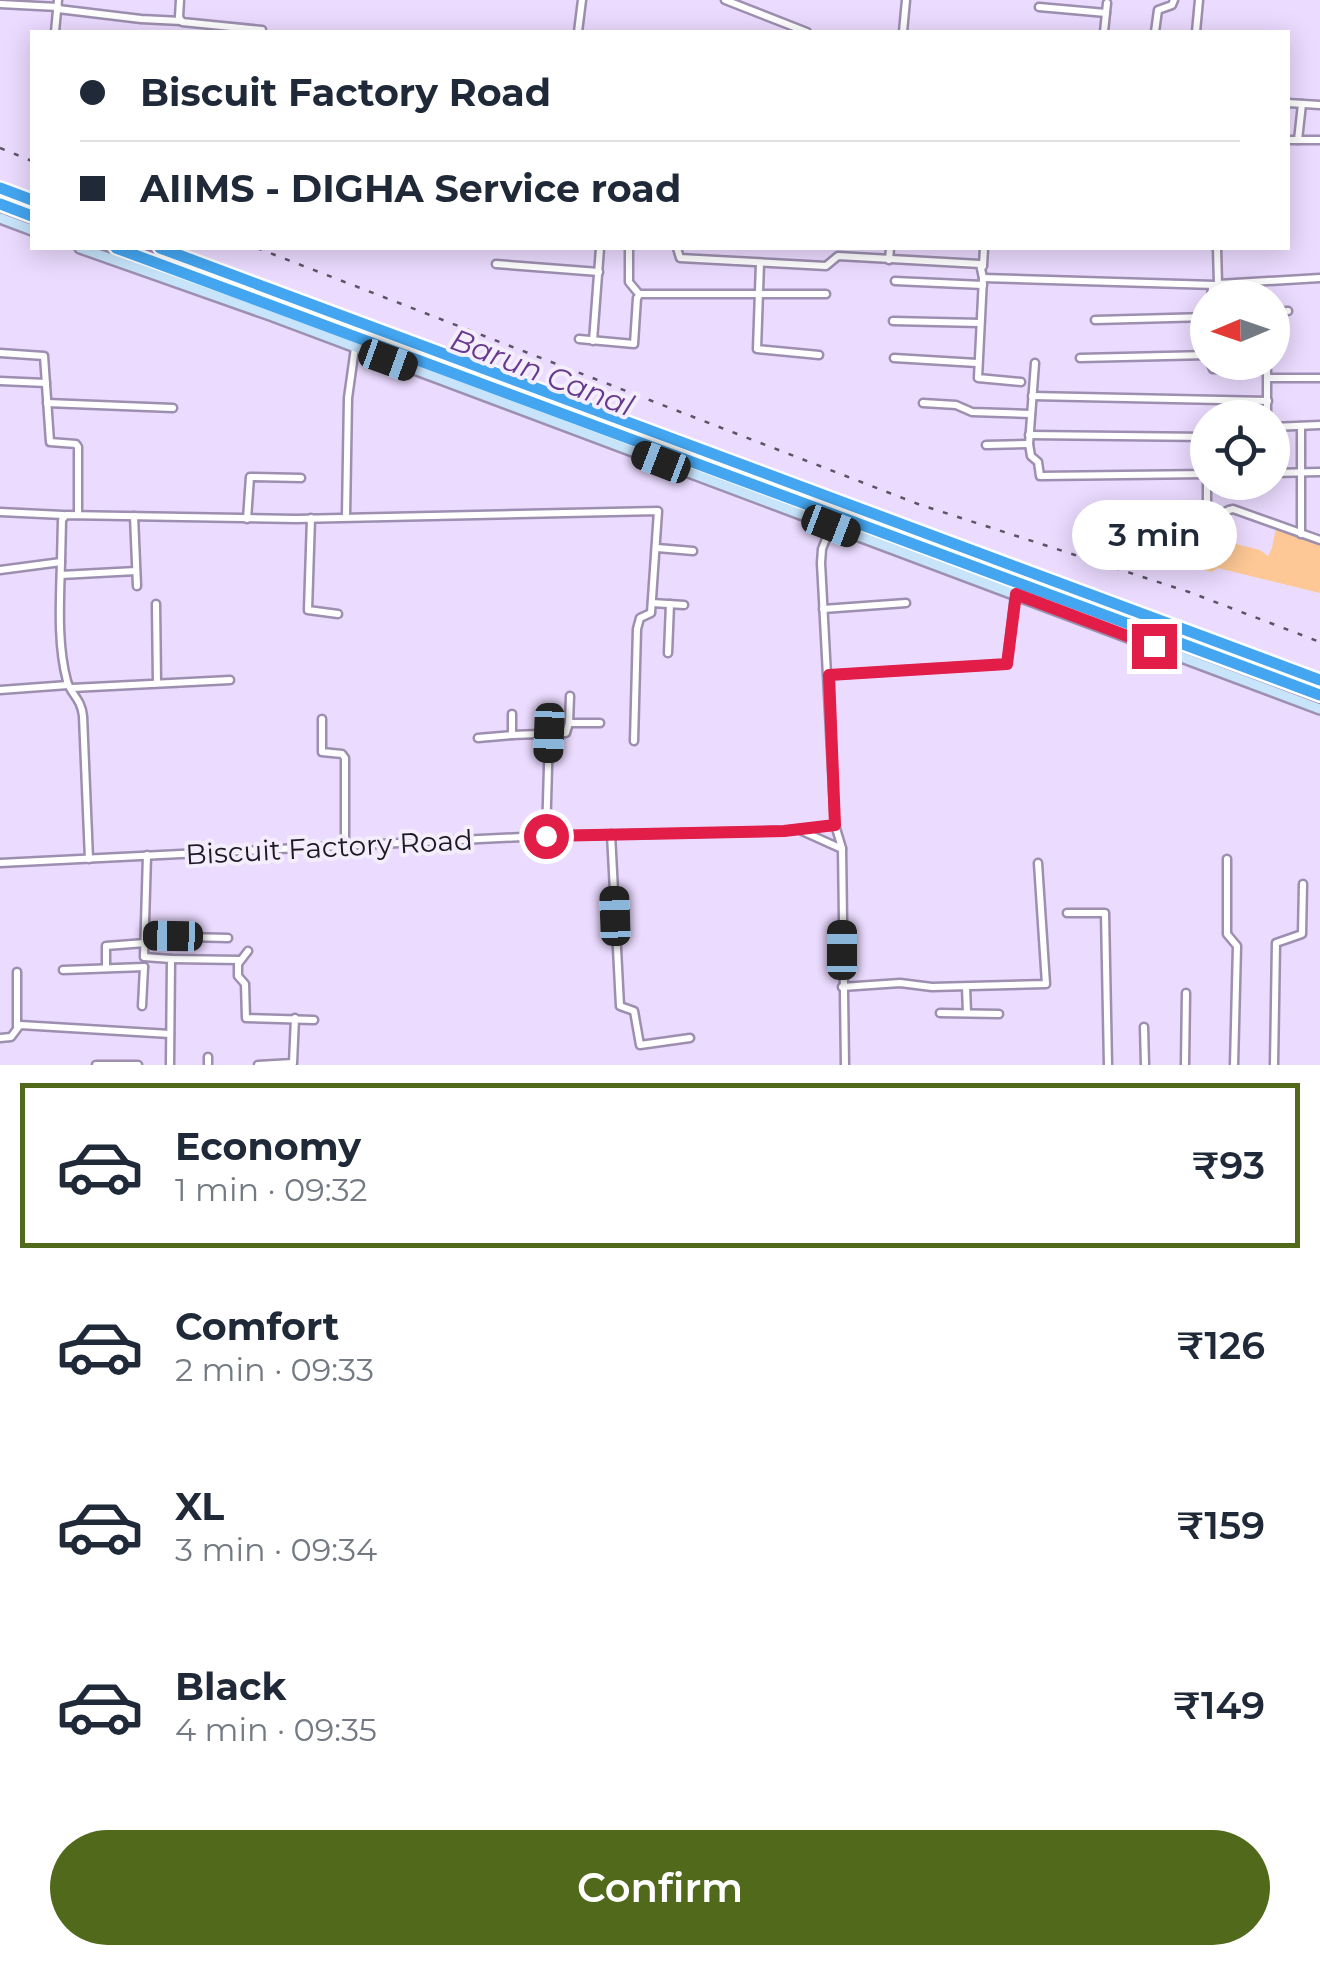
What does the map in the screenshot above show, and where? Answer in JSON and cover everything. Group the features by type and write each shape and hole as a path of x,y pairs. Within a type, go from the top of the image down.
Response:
{"highway":[{"path":"0,188 30,199"},
{"path":"0,204 30,215"},
{"path":"121,250 1320,695"},
{"path":"165,250 1320,680"}],"main road":[{"path":"0,218 30,229"},
{"path":"86,250 1320,709"}],"street":[{"path":"180,0 181,21"},
{"path":"578,30 582,0"},
{"path":"725,0 802,30"},
{"path":"903,30 906,0"},
{"path":"1155,30 1158,10 1172,5 1174,0"},
{"path":"1196,30 1199,0"},
{"path":"0,4 58,5 141,20 262,30"},
{"path":"1104,30 1107,4"},
{"path":"55,30 58,5"},
{"path":"1040,7 1106,13"},
{"path":"1290,103 1320,105"},
{"path":"1298,140 1302,104"},
{"path":"1290,140 1320,140"},
{"path":"593,341 600,250"},
{"path":"579,339 634,344 639,294 629,282 629,250"},
{"path":"677,250 683,259 826,266 838,256 982,267"},
{"path":"889,260 890,250"},
{"path":"984,250 977,362 980,380 1022,382"},
{"path":"1216,280 1217,250"},
{"path":"760,263 757,349 819,356"},
{"path":"496,264 598,272"},
{"path":"1285,280 1320,278"},
{"path":"895,281 1190,284"},
{"path":"639,294 826,294"},
{"path":"1095,320 1190,317"},
{"path":"892,321 980,323"},
{"path":"346,516 348,398 356,348"},
{"path":"0,353 43,355 50,442 78,446 78,515"},
{"path":"1080,358 1190,355"},
{"path":"894,358 977,362"},
{"path":"1035,363 1029,440 1040,476 1190,474"},
{"path":"1290,378 1320,378"},
{"path":"0,381 46,383"},
{"path":"1032,396 1221,400"},
{"path":"923,402 956,405 969,412 1030,414"},
{"path":"47,403 173,408"},
{"path":"1290,426 1320,425"},
{"path":"1301,426 1301,534"},
{"path":"986,445 1029,440 1190,438"},
{"path":"1290,473 1320,472"},
{"path":"247,519 250,476 300,478"},
{"path":"1205,500 1207,528 1232,509 1320,540"},
{"path":"0,512 247,519 660,512 650,615 638,621 634,741"},
{"path":"64,515 61,621 69,686 78,696 83,716 89,859"},
{"path":"134,516 137,586"},
{"path":"311,518 308,610 338,614"},
{"path":"831,526 821,555 835,825 842,849 845,1065"},
{"path":"657,548 694,550"},
{"path":"0,570 61,562"},
{"path":"61,575 136,571"},
{"path":"829,675 1007,664 1016,594"},
{"path":"652,603 684,605"},
{"path":"823,609 906,603"},
{"path":"156,604 157,683"},
{"path":"668,653 670,604"},
{"path":"0,690 230,680"},
{"path":"478,738 568,732 570,696"},
{"path":"512,714 512,735"},
{"path":"322,719 322,752 342,754 345,758 346,846"},
{"path":"569,723 600,722"},
{"path":"546,836 549,733"},
{"name":"Biscuit Factory Road","path":"0,863 546,836 801,830 835,825"},
{"path":"801,830 842,849"},
{"path":"611,834 620,1006 634,1010 640,1046 690,1038"},
{"path":"142,1006 147,856"},
{"path":"1227,859 1227,936 1236,946 1234,1065"},
{"path":"842,987 900,983 966,987 1046,984 1038,863"},
{"path":"1274,1065 1276,943 1302,934 1304,884"},
{"path":"1067,913 1105,913 1108,1065"},
{"path":"106,968 106,946 145,939 228,938"},
{"path":"248,951 238,974 245,984 246,1018 314,1020"},
{"path":"144,957 241,960"},
{"path":"170,1065 171,959"},
{"path":"64,970 144,967"},
{"path":"0,1038 11,1038 17,1026 17,972"},
{"path":"966,987 967,1013"},
{"path":"1185,1065 1186,993"},
{"path":"940,1013 999,1014"},
{"path":"258,1065 294,1062 295,1018"},
{"path":"17,1026 170,1034"},
{"path":"1144,1027 1145,1065"},
{"path":"96,1065 138,1065"}],"shaded area":[{"path":"1276,528 1320,543 1320,593 1218,568 1212,572 1192,567 1206,539 1223,548 1232,543 1268,556"}],"waterway":[{"name":"Barun Canal","path":"0,194 30,205"},
{"name":"Barun Canal","path":"147,250 1320,688"}],"railway":[{"path":"0,148 30,160"},
{"path":"262,250 918,504 1189,592 1320,642"}],"route":[{"path":"546,836 784,831 835,825 829,675 1007,664 1016,594 1154,646"}]}
